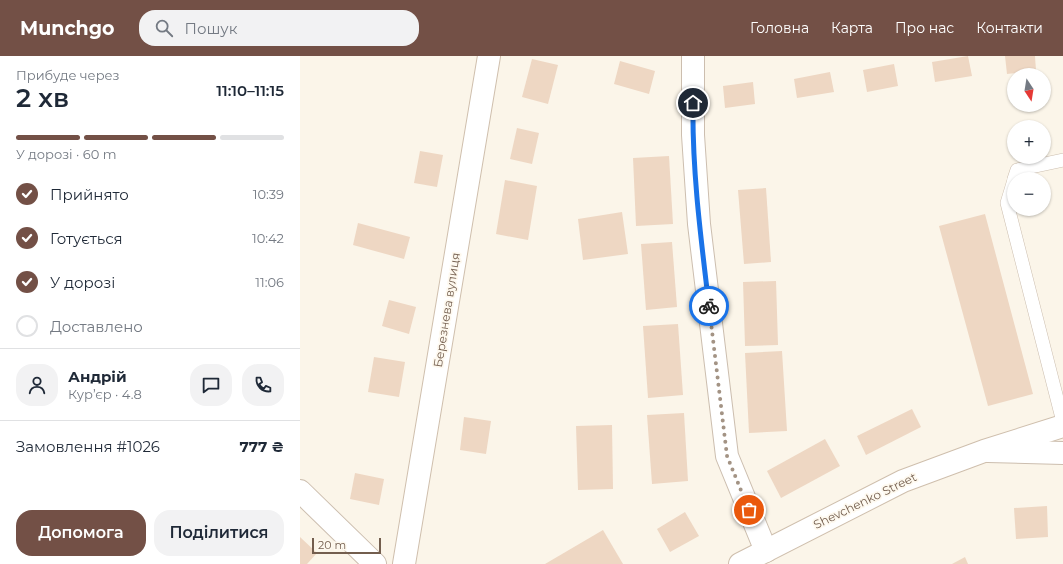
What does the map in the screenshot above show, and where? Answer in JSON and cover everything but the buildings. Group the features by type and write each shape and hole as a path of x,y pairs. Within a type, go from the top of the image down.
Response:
{"main road":[{"name":"Березнева вулиця","path":"404,564 489,56"},
{"path":"693,56 692,135 699,224 727,456 766,551"},
{"name":"Shevchenko Street","path":"740,564 903,481 984,451 1063,426"},
{"path":"984,451 1063,453"},
{"path":"300,491 375,564"}],"lane":[{"path":"1016,172 1017,170 1063,160"},
{"path":"1011,216 1063,422"}],"way so far":[{"path":"709,306 727,456 749,510"}],"route":[{"path":"693,103 692,135 699,224 709,306"}]}
